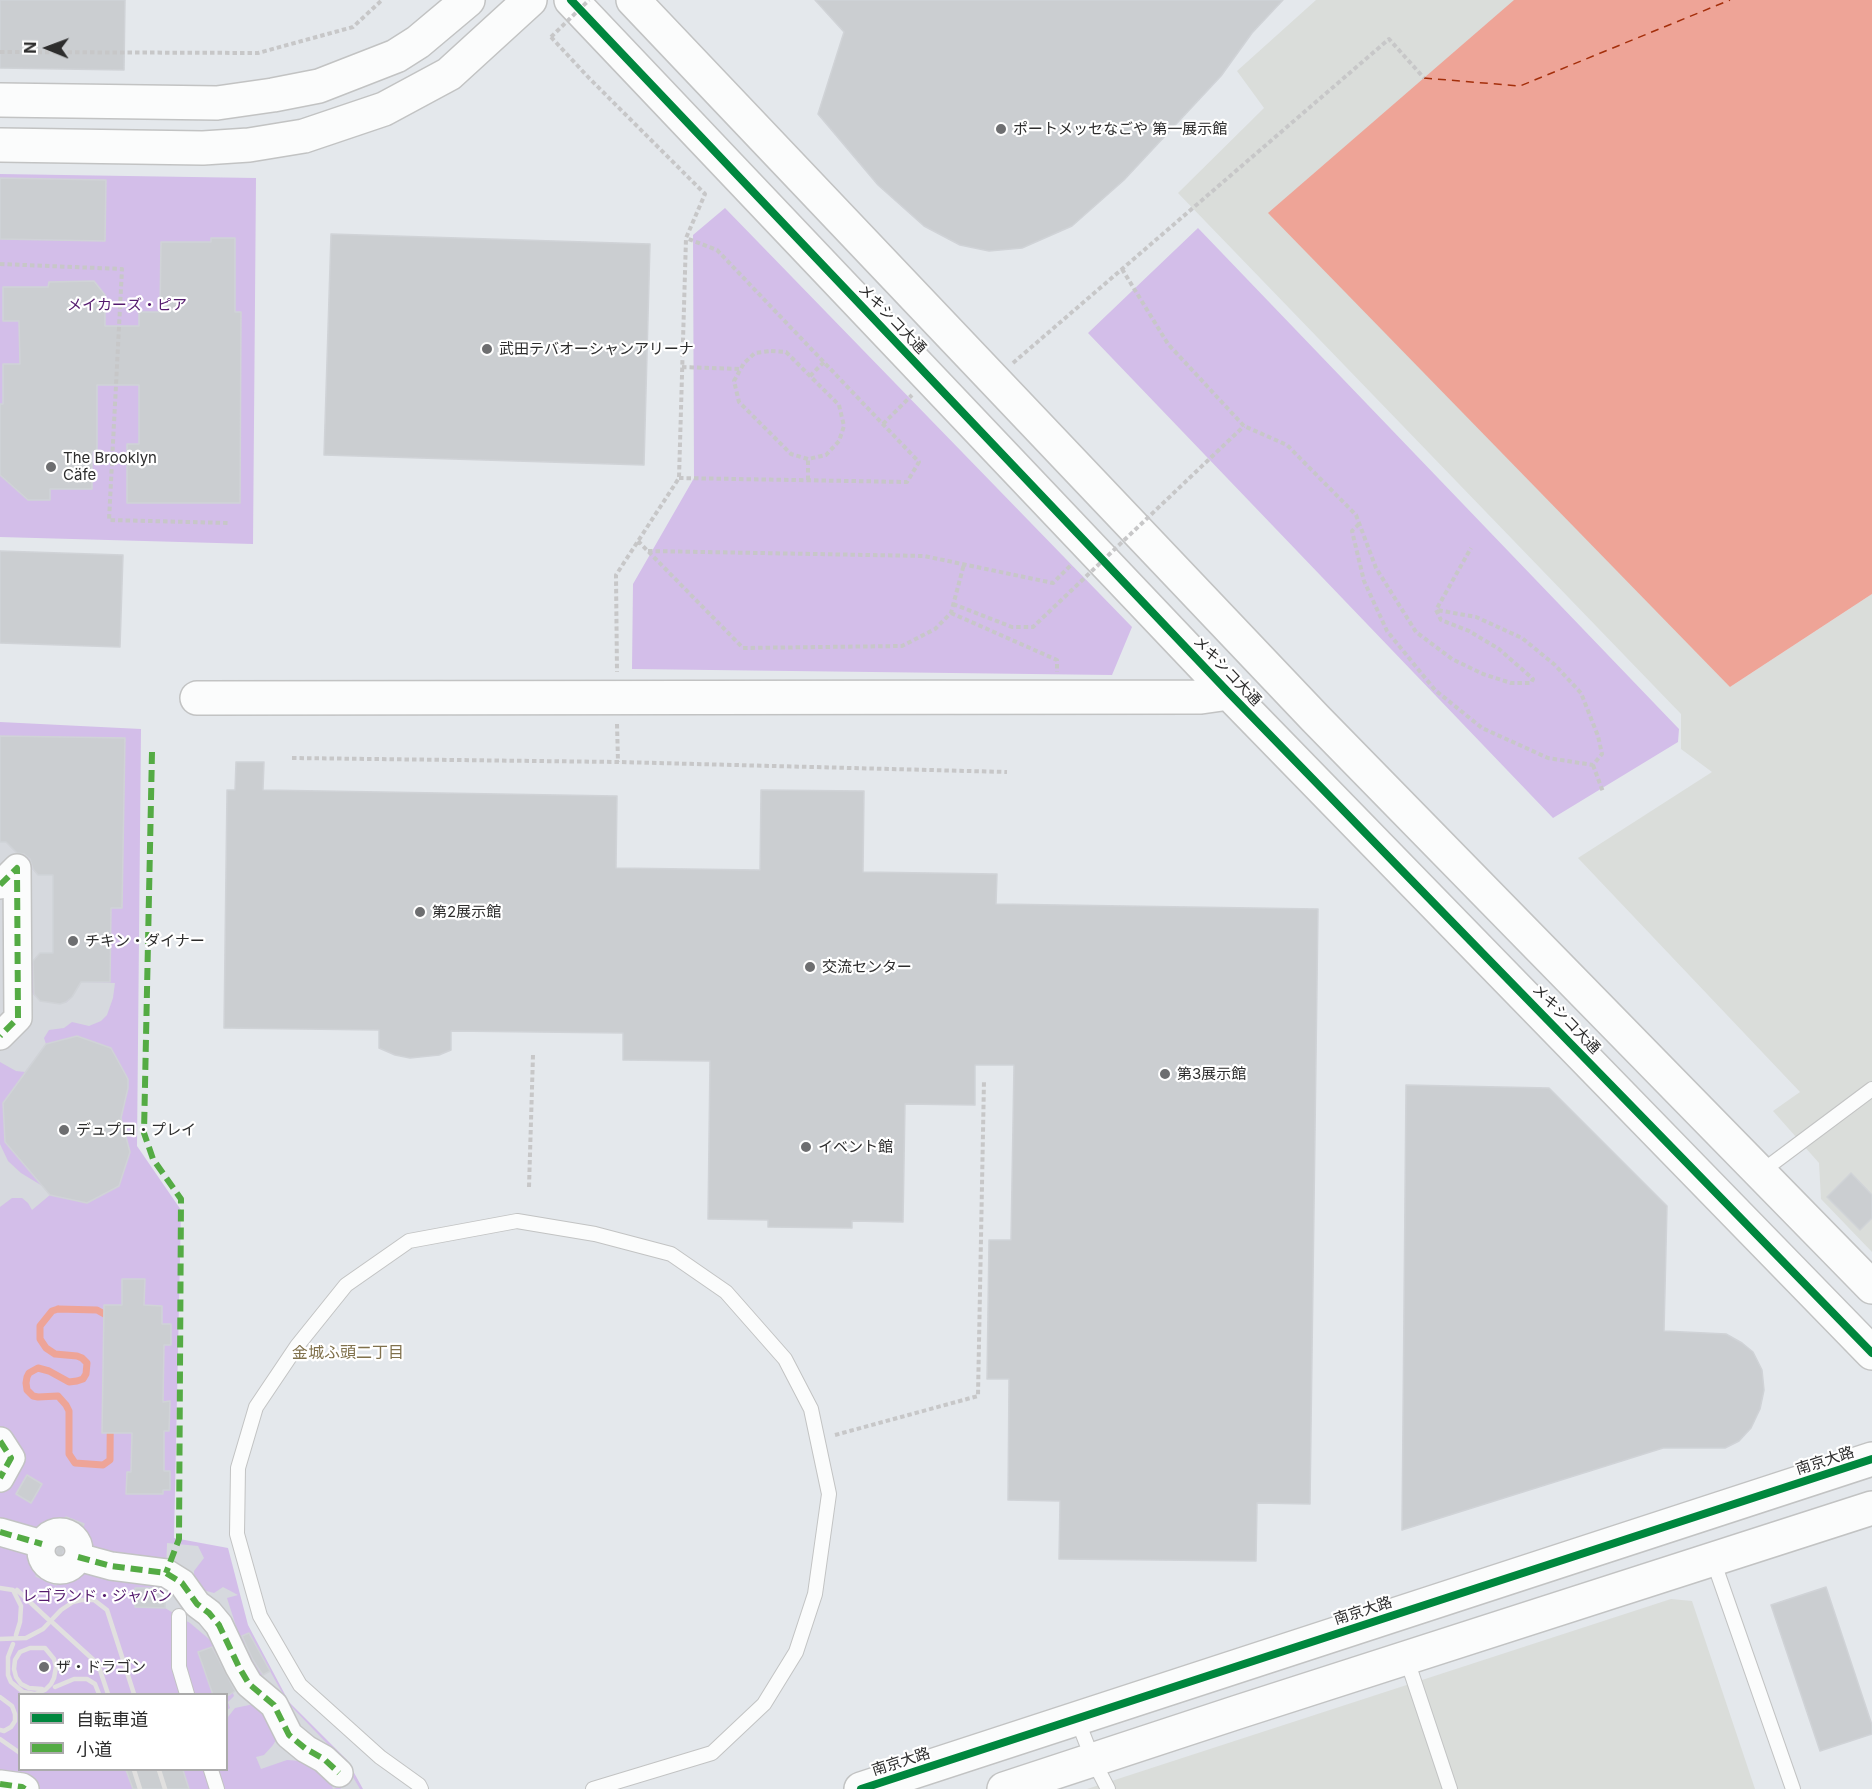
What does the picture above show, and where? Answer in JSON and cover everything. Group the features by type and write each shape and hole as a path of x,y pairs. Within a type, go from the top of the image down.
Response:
{"street":[{"path":"0,100 217,103 319,86 396,56 418,42 468,0"},
{"path":"0,145 203,148 249,145 304,136 384,109 449,74 530,0"},
{"name":"メキシコ大通","path":"571,0 1229,693 1872,1353"},
{"name":"メキシコ大通","path":"633,0 1316,719 1872,1287"},
{"path":"197,699 1201,697 1229,693"},
{"path":"0,883 17,868 18,1018 0,1036"},
{"path":"0,1441 11,1458 0,1478"},
{"name":"南京大路","path":"861,1789 1872,1459"},
{"path":"1004,1789 1872,1508"},
{"path":"0,1532 42,1544 45,1539 56,1532 69,1534 78,1543 78,1557 111,1566 166,1573 182,1583 197,1604 219,1625 238,1667 249,1684 274,1705 290,1735 306,1749 324,1759 339,1773"},
{"path":"0,1784 25,1789"}],"lane":[{"path":"1761,1172 1872,1089"},
{"path":"421,1789 419,1785 380,1757 300,1685 260,1616 237,1534 238,1468 256,1407 297,1346 346,1285 409,1241 517,1221 595,1234 671,1254 726,1292 785,1359 811,1409 829,1494 815,1594 796,1652 764,1704 712,1753 593,1789"},
{"path":"1713,1560 1792,1789"},
{"path":"179,1616 179,1667 186,1693"},
{"path":"1406,1657 1450,1789"},
{"path":"1077,1719 1093,1760 1108,1789"},
{"path":"211,1771 217,1789"}],"path":[{"path":"0,52 258,53 353,27 382,0"},
{"path":"589,0 551,37 705,194 686,238 679,478 616,575 618,762"},
{"path":"994,379 1389,39 1424,78"},
{"path":"679,478 907,482 919,462 717,250 686,238"},
{"path":"0,264 122,269 110,520 228,523"},
{"path":"1122,268 1168,344 1244,426 1287,445 1356,515 1376,568 1416,632 1452,659 1483,674 1511,683 1531,683 1533,679 1499,649 1469,631 1441,620 1436,610"},
{"path":"771,351 786,352 810,376 839,405 844,426 839,441 826,455 808,459 791,454 739,402 734,381 744,363 755,353 771,351"},
{"path":"810,376 824,362"},
{"path":"682,367 741,369"},
{"path":"883,424 916,392"},
{"path":"953,604 1012,627 1033,627 1244,426"},
{"path":"808,459 808,480"},
{"path":"1359,524 1352,531 1364,581 1387,631 1435,690 1482,728 1548,758 1593,765"},
{"path":"638,541 742,648 902,646 935,629 951,613 964,564"},
{"path":"1436,610 1471,548"},
{"path":"648,551 924,556 1053,583 1075,560"},
{"path":"1436,610 1476,617 1522,638 1555,665 1581,693 1598,736 1602,754 1593,765"},
{"path":"951,613 1057,660 1057,681"},
{"path":"292,758 618,762 1007,772"},
{"path":"1593,765 1603,792"},
{"path":"529,1187 533,1055"},
{"path":"831,1436 978,1396 984,1080"}],"shaded area":[{"path":"1316,0 1521,0 1730,687 1872,594 1872,1252 1821,1199 1819,1163 1773,1111 1800,1092 1578,858 1712,772 1681,749 1681,714 1178,193 1264,108 1237,71"},
{"path":"1514,0 1872,0 1872,594 1730,687 1268,213"},
{"path":"0,842 6,842 38,875 62,875 53,906 53,953 40,953 33,961 29,973 32,993 40,1001 60,1004 72,997 81,982 115,983 107,1015 101,1021 89,1026 72,1022 64,1028 49,1030 44,1038 46,1044 25,1072 16,1071 0,1062"},
{"path":"0,1144 8,1161 21,1173 44,1187 50,1195 32,1210 22,1198 12,1198 0,1207"},
{"path":"167,1543 198,1546 204,1558 194,1571 194,1580 199,1589 214,1593 223,1587 238,1595 227,1598 242,1645 253,1641 257,1648 243,1656 257,1678 270,1671 288,1703 343,1760 360,1789 341,1789 340,1787 333,1789 329,1779 321,1771 301,1761 287,1760 261,1769 256,1757 264,1755 276,1740 274,1722 254,1704 235,1708 228,1717 230,1708 228,1702 234,1696 216,1645 190,1623 165,1608"},
{"path":"1671,1599 1692,1601 1755,1789 1087,1789"}],"green space":[{"name":"メイカーズ・ピア","path":"0,174 256,178 253,544 0,537"},
{"path":"725,208 1132,627 1112,675 632,669 633,584 694,478 693,235"},
{"path":"1198,228 1679,729 1678,742 1553,818 1088,333"},
{"name":"レゴランド・ジャパン","path":"0,722 141,729 137,1146 181,1210 174,1538 228,1548 248,1625 289,1702 347,1760 363,1789 0,1789"}],"building":[{"path":"0,0 125,0 124,70 0,68"},
{"name":"ポートメッセなごや 第一展示館","path":"815,0 1283,0 1252,33 1221,76 1124,180 1072,226 1022,248 989,251 960,245 924,226 878,185 818,114 844,32"},
{"path":"0,178 106,180 105,241 0,239"},
{"name":"武田テバオーシャンアリーナ","path":"331,234 650,244 644,465 324,455"},
{"path":"211,238 235,238 235,312 241,312 240,503 127,503 127,444 139,444 139,385 97,385 97,451 92,451 92,489 50,489 50,500 28,500 0,475 0,404 3,404 3,364 20,364 19,321 3,321 3,287 48,287 49,282 94,281 105,295 105,326 139,326 139,312 160,312 161,242 211,242"},
{"path":"0,551 123,555 120,647 0,643"},
{"path":"0,736 125,738 122,908 111,908 110,982 81,982 72,997 60,1004 40,1001 34,994 33,961 40,953 53,953 53,875 38,875 30,859 24,854 17,853 6,842 0,842"},
{"path":"236,762 264,762 263,790 617,796 616,868 760,870 761,790 864,791 863,872 997,874 996,904 1318,909 1310,1504 1257,1503 1256,1561 1059,1559 1060,1501 1008,1500 1009,1379 987,1379 989,1240 1011,1240 1014,1065 975,1065 975,1105 905,1104 903,1222 852,1221 852,1228 768,1227 768,1220 708,1219 710,1061 623,1060 623,1033 451,1031 451,1050 439,1055 410,1058 379,1048 379,1030 224,1028 227,790 235,790"},
{"name":"デュプロ・プレイ","path":"77,1036 111,1048 128,1079 121,1118 130,1152 119,1186 87,1203 50,1195 5,1142 3,1103 46,1044"},
{"path":"1406,1085 1549,1088 1667,1206 1664,1331 1726,1334 1753,1352 1762,1370 1764,1390 1760,1409 1751,1428 1739,1441 1725,1448 1663,1448 1402,1530"},
{"path":"1851,1173 1872,1195 1872,1218 1860,1230 1827,1197"},
{"path":"122,1279 145,1279 144,1305 162,1306 162,1324 171,1324 171,1345 164,1345 163,1402 170,1401 169,1431 164,1431 164,1471 170,1471 170,1490 163,1490 163,1494 126,1494 127,1472 131,1472 132,1433 102,1433 104,1305 122,1305"},
{"path":"27,1475 42,1484 31,1503 16,1494"},
{"path":"66,1517 84,1524 76,1542 67,1545 63,1552 66,1566 56,1585 36,1576 43,1559 52,1556 57,1549 55,1536"},
{"path":"1826,1587 1872,1725 1872,1734 1820,1751 1771,1605"},
{"path":"135,1588 161,1588 166,1592 165,1608 135,1607"},
{"path":"249,1633 270,1671 263,1675 242,1636"},
{"path":"212,1647 235,1691 229,1695 228,1693 212,1693 198,1652"},
{"path":"126,1771 183,1771 189,1789 133,1789"}],"waterway":[{"path":"58,1309 97,1310 106,1315 111,1324 110,1460 103,1465 75,1463 69,1454 69,1411 66,1405 58,1396 38,1397 33,1396 27,1390 27,1377 29,1373 38,1368 69,1382 83,1379 86,1374 87,1363 82,1358 55,1354 46,1348 40,1339 40,1326 52,1311 58,1309"}],"ferry route":[{"path":"1424,78 1520,86 1730,0"}],"railway":[{"path":"0,1588 13,1590 21,1606 16,1635"},
{"path":"17,1590 48,1619"},
{"path":"0,1639 26,1638 43,1629 61,1610 73,1602 94,1600 107,1610 134,1693"},
{"path":"53,1623 98,1664 108,1693"},
{"path":"13,1644 8,1657 8,1675 11,1682 23,1692 29,1693"},
{"path":"38,1693 45,1690 54,1678 56,1667 54,1659 45,1648 30,1648 20,1652 15,1660 16,1677 21,1684 29,1688 42,1689"},
{"path":"55,1687 74,1679 87,1679 95,1684 99,1693"},
{"path":"0,1697 12,1706 15,1714 15,1721 11,1727 4,1731 0,1730"},
{"path":"0,1739 18,1752"},
{"path":"134,1771 140,1789"},
{"path":"159,1771 165,1789"}],"marked path":[{"path":"152,752 144,1133 153,1159 181,1199 179,1539 166,1573"},
{"path":"0,885 17,868 18,1018 0,1036"},
{"path":"0,1441 11,1458 0,1478"},
{"path":"0,1532 42,1544"},
{"path":"78,1557 111,1566 166,1573 182,1583 197,1604 219,1625 249,1684 274,1705 289,1735 306,1749 324,1759 339,1773"},
{"path":"0,1784 25,1789"}],"cycle path":[{"path":"571,0 1229,693 1872,1353"},
{"path":"861,1789 1872,1459"}],"place":[{"name":"ポートメッセなごや 第一展示館","path":"1001,129"},
{"name":"武田テバオーシャンアリーナ","path":"487,349"},
{"name":"The Brooklyn Cäfe","path":"51,467"},
{"name":"第2展示館","path":"420,912"},
{"name":"チキン・ダイナー","path":"73,941"},
{"name":"交流センター","path":"810,967"},
{"name":"第3展示館","path":"1165,1074"},
{"name":"デュプロ・プレイ","path":"64,1130"},
{"name":"イベント館","path":"806,1147"},
{"name":"ザ・ドラゴン","path":"44,1667"}],"district":[{"name":"金城ふ頭二丁目","path":"348,1353"}]}
